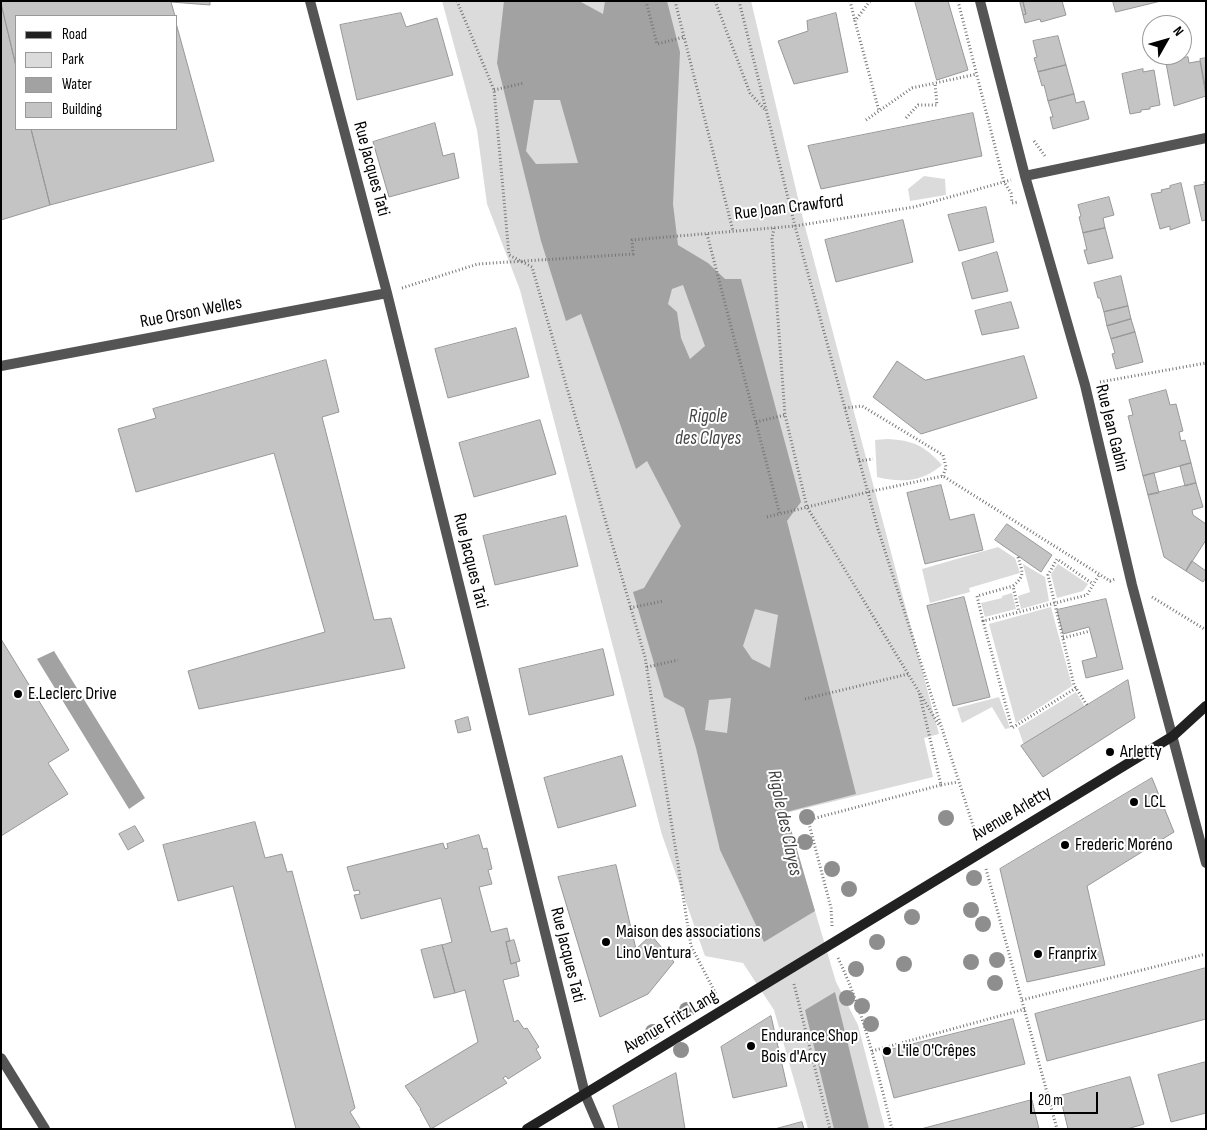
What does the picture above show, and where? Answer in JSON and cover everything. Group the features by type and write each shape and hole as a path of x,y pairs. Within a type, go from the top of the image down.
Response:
{"street":[{"name":"Rue Jacques Tati","path":"310,1 387,293 585,1094 600,1129"},
{"name":"Rue Jean Gabin","path":"980,1 1025,176 1085,385 1132,585 1206,863"},
{"path":"1025,176 1206,138"},
{"name":"Rue Orson Welles","path":"1,366 387,293"},
{"name":"Avenue Arletty","path":"832,944 1173,736 1206,706"},
{"name":"Avenue Fritz Lang","path":"527,1129 832,944"},
{"path":"1,1058 45,1129"}],"path":[{"path":"457,1 494,90 509,255 532,267 647,667 691,946 724,1008"},
{"path":"646,1 658,44 684,37"},
{"path":"675,1 733,231"},
{"path":"715,1 750,92 766,111"},
{"path":"739,1 795,226 878,529 977,839"},
{"path":"850,1 879,111"},
{"path":"855,21 870,1"},
{"path":"958,1 1004,182"},
{"path":"866,120 912,88 977,74"},
{"path":"494,90 524,83"},
{"path":"906,118 918,105 937,105 935,83"},
{"name":"Rue Joan Crawford","path":"387,293 478,264 632,254 632,240 795,226 914,207 1025,176"},
{"path":"774,228 772,239 785,415 807,507 942,731"},
{"path":"707,234 780,515"},
{"path":"1085,385 1206,363"},
{"path":"845,408 862,406 943,455 946,467 943,476"},
{"path":"756,422 785,415"},
{"path":"859,461 873,459"},
{"path":"767,517 943,476 1110,581 1117,579 1132,585 1206,630"},
{"path":"1018,557 1023,574 1021,579 1013,586 977,596 1012,728 1076,688"},
{"path":"1087,705 1076,688 1048,575 1058,559 1094,584"},
{"path":"983,621 1087,594 1100,575"},
{"path":"1013,586 1019,612"},
{"path":"630,608 662,600"},
{"path":"1063,638 1090,631"},
{"path":"647,667 678,660"},
{"path":"805,699 908,674"},
{"path":"919,692 941,785"},
{"path":"892,1129 872,1051 845,971 832,944 831,908 808,820 958,782"},
{"path":"985,868 1057,1129"},
{"path":"1022,1000 1206,954"},
{"path":"790,969 830,1129"},
{"path":"872,1051 1025,1009"}],"green space":[{"path":"442,1 751,1 803,219 939,734 924,738 933,777 786,813 836,982 858,1025 885,1129 808,1129 774,1010 743,963 705,956 662,835 520,290 487,204 477,130"},
{"path":"924,176 945,179 946,195 910,201 908,189"},
{"path":"887,439 918,445 930,453 942,465 927,475 911,480 877,477 875,440"},
{"path":"998,547 1015,558 1020,573 969,588 970,592 930,603 922,569"},
{"path":"1023,564 1045,577 1049,601 1021,609 1018,596 1030,592"},
{"path":"1058,564 1088,584 1083,591 1057,598 1051,574"},
{"path":"1012,593 1016,609 985,617 981,603 1002,598 1002,596"},
{"path":"1051,607 1072,686 1016,723 989,624"},
{"path":"1076,692 1085,707 1024,745 1018,728"},
{"path":"999,697 1010,728 1005,729 992,707 962,723 957,708"}],"water":[{"name":"Rigole des Clayes","path":"504,1 579,1 603,14 605,1 667,1 680,52 673,204 678,245 708,263 725,279 741,279 801,502 787,521 856,794 786,812 815,911 764,942 720,850 696,748 684,708 664,697 633,592 644,588 681,526 647,461 636,469 581,314 566,321 541,241 497,63","holes":["534,100 560,100 578,163 536,164 526,151","683,285 705,346 690,359 681,338 677,312 668,304 672,289","755,609 778,615 770,668 752,659 743,646","731,698 727,733 705,730 709,700"]},
{"path":"54,651 145,798 129,809 37,659"},
{"path":"835,992 869,1129 834,1129 805,1010"}],"building":[{"path":"1,1 210,1 210,5 171,2 175,15 15,15 15,62"},
{"path":"915,1 948,1 968,70 937,80"},
{"path":"1062,1 1066,15 1041,22 1040,19 1025,23 1023,15 1026,14 1023,2"},
{"path":"1113,1 1161,1 1116,12"},
{"path":"1023,2 1026,14 1023,15 1020,3"},
{"path":"1,4 15,62 15,130 31,130 50,205 1,220"},
{"path":"401,13 406,27 437,18 453,75 357,100 340,25"},
{"path":"836,13 848,72 794,84 778,41 808,31 807,21"},
{"path":"178,30 214,161 50,205 31,130 178,130"},
{"path":"1058,36 1066,65 1038,72 1034,58 1037,57 1033,41"},
{"path":"1206,58 1206,91 1200,59"},
{"path":"1200,61 1206,96 1174,106 1166,65 1192,65 1192,62"},
{"path":"1066,65 1074,94 1048,101 1038,72"},
{"path":"1143,69 1143,72 1154,70 1160,105 1130,114 1122,74"},
{"path":"1074,94 1076,103 1084,101 1089,119 1053,129 1050,117 1053,117 1048,101"},
{"path":"973,113 982,156 821,189 808,146"},
{"path":"435,123 443,156 454,153 459,178 389,197 373,142"},
{"path":"1204,182 1206,182 1206,220 1202,221 1194,186 1205,184"},
{"path":"1181,183 1190,223 1170,230 1170,226 1160,229 1151,194 1162,192 1161,190"},
{"path":"1109,197 1114,215 1103,218 1105,228 1083,233 1078,205"},
{"path":"986,207 994,242 959,251 948,215"},
{"path":"903,220 913,262 836,282 825,240"},
{"path":"1105,228 1113,258 1088,264 1084,250 1087,250 1083,233"},
{"path":"997,252 1008,291 972,299 962,263"},
{"path":"1121,276 1128,306 1104,312 1094,283"},
{"path":"1011,302 1019,328 982,335 975,311"},
{"path":"1128,306 1131,319 1107,326 1104,312"},
{"path":"1131,319 1135,332 1111,339 1107,326"},
{"path":"516,328 529,377 448,398 435,349"},
{"path":"1135,332 1143,362 1116,369 1112,354 1115,353 1111,339"},
{"path":"1024,356 1037,398 921,434 873,397 897,361 925,380"},
{"path":"326,360 339,412 322,417 374,620 391,618 405,668 199,709 188,671 325,632 274,453 136,492 118,429 156,418 153,409"},
{"path":"1166,390 1170,405 1176,404 1183,431 1179,432 1181,441 1185,440 1191,463 1143,476 1128,416 1133,415 1129,400"},
{"path":"540,420 556,474 474,497 459,443"},
{"path":"1191,463 1196,483 1185,486 1180,466"},
{"path":"1154,473 1159,493 1148,495 1143,476"},
{"path":"1196,483 1203,507 1192,510 1193,515 1206,524 1206,540 1186,571 1164,557 1148,495"},
{"path":"941,485 950,520 974,514 983,550 925,564 907,493"},
{"path":"566,516 578,566 495,585 483,536"},
{"path":"1007,524 1052,555 1041,572 995,540"},
{"path":"1192,561 1206,571 1206,578 1203,582 1186,571"},
{"path":"964,597 990,697 953,706 927,606"},
{"path":"1106,599 1123,669 1086,678 1082,661 1097,657 1089,627 1063,634 1057,610"},
{"name":"E.Leclerc Drive","path":"1,639 69,750 48,763 68,794 1,836"},
{"path":"603,649 614,695 529,715 519,669"},
{"path":"1128,680 1135,718 1043,777 1021,746"},
{"path":"468,717 471,730 458,733 455,721"},
{"path":"622,756 636,806 558,828 544,778"},
{"path":"1152,778 1174,832 1087,886 1105,965 1027,982 1000,869"},
{"path":"255,822 265,858 282,854 287,872 292,871 355,1108 350,1112 360,1128 358,1129 296,1129 233,886 178,901 163,845"},
{"path":"135,826 144,841 128,850 119,834"},
{"path":"479,835 483,849 487,848 492,869 488,870 492,884 479,887 491,932 507,928 510,941 506,942 511,964 516,962 519,976 503,980 514,1022 518,1020 524,1029 527,1028 539,1047 536,1049 541,1058 508,1079 506,1076 503,1078 507,1083 431,1129 421,1109 405,1086 478,1042 465,990 455,993 442,945 452,942 441,898 361,919 354,895 360,894 359,890 354,891 347,867 443,843 445,849 448,848 447,844"},
{"name":"Maison des associations Lino Ventura","path":"616,865 636,949 651,935 674,962 648,994 600,1017 558,877"},
{"path":"514,940 520,961 511,964 506,942"},
{"path":"442,945 455,993 434,998 421,950"},
{"path":"1206,968 1206,1019 1047,1061 1035,1014"},
{"path":"771,1016 787,1086 733,1098 721,1047"},
{"path":"1013,1019 1025,1064 894,1098 882,1052"},
{"path":"1206,1062 1206,1113 1171,1122 1158,1075"},
{"path":"676,1073 685,1129 619,1129 613,1106"},
{"path":"1130,1077 1144,1124 1127,1129 1068,1129 1060,1096"},
{"path":"1032,1100 1039,1129 921,1129"},
{"path":"802,1122 804,1129 775,1129"}],"place":[{"name":"E.Leclerc Drive","path":"18,694"},
{"name":"Arletty","path":"1110,752"},
{"name":"LCL","path":"1134,802"},
{"name":"Frederic Moréno","path":"1065,845"},
{"name":"Maison des associations Lino Ventura","path":"606,942"},
{"name":"Franprix","path":"1038,954"},
{"name":"Endurance Shop Bois d'Arcy","path":"751,1046"},
{"name":"L'ile O'Crêpes","path":"887,1051"}]}
